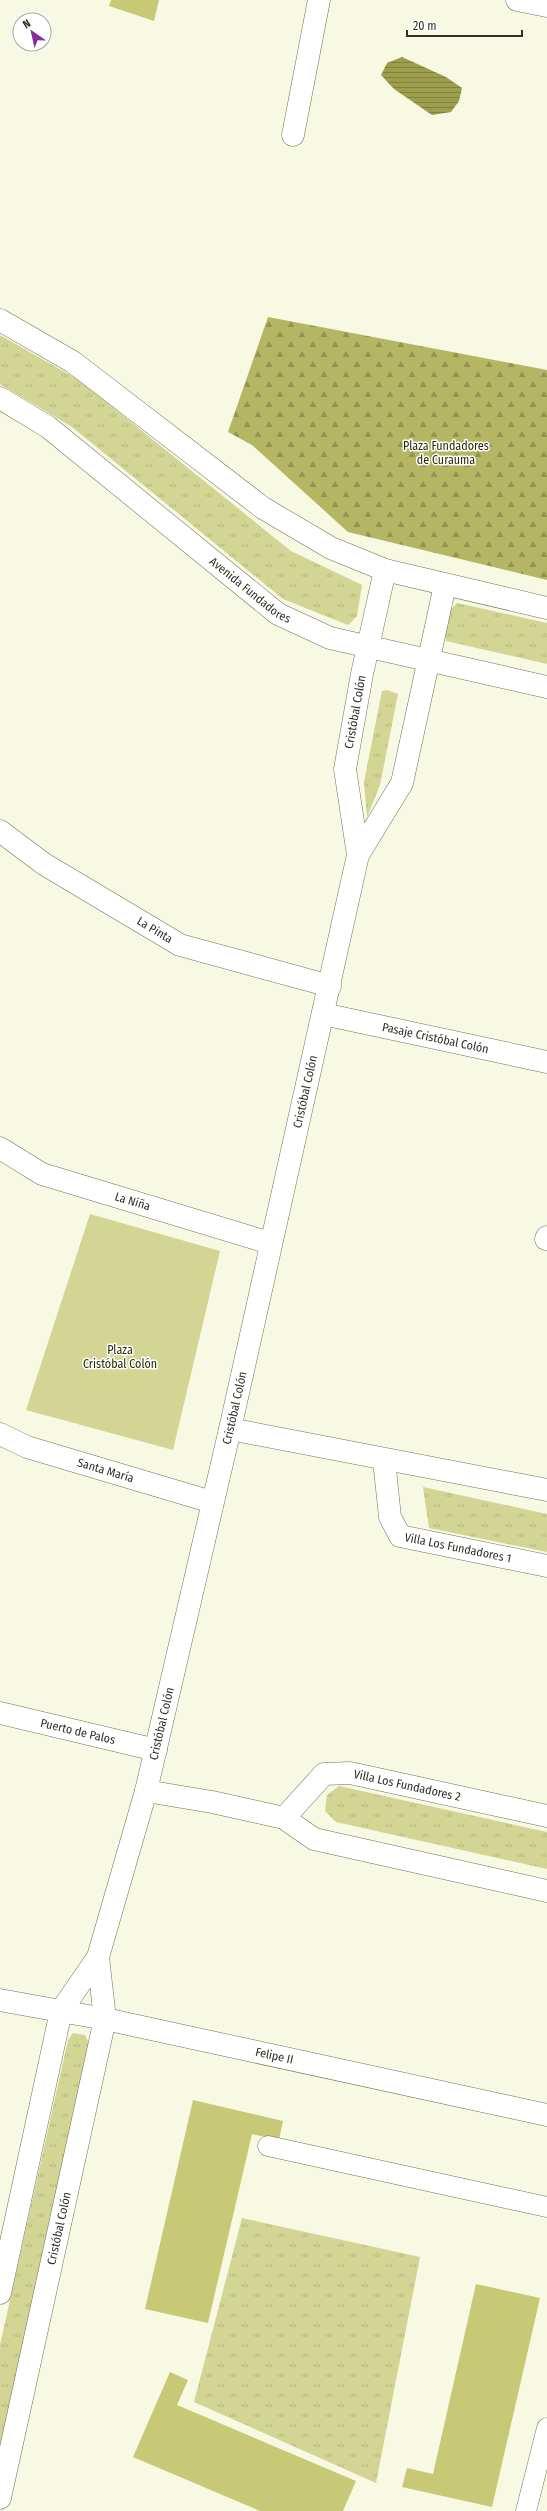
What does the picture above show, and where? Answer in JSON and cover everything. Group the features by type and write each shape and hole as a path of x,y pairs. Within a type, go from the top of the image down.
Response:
{"street":[{"path":"293,136 319,0"},
{"path":"517,0 547,6"},
{"path":"0,320 74,362 263,508 331,548 385,570 547,608"},
{"name":"Avenida Fundadores","path":"0,398 48,427 278,614 330,638 547,687"},
{"name":"Cristóbal Colón","path":"358,855 345,769 368,646 385,570"},
{"name":"Cristóbal Colón","path":"0,2293 61,2011 98,1957 146,1791 230,1429 270,1243 330,986 358,855 402,783 445,584"},
{"name":"La Pinta","path":"0,831 44,864 180,945 330,986"},
{"name":"Pasaje Cristóbal Colón","path":"323,1014 547,1062"},
{"name":"La Niña","path":"0,1148 42,1174 270,1243"},
{"path":"230,1429 384,1460 547,1490"},
{"name":"Santa María","path":"0,1434 27,1447 212,1502"},
{"name":"Villa Los Fundadores 1","path":"384,1460 390,1517 400,1536 547,1566"},
{"name":"Puerto de Palos","path":"0,1713 156,1750"},
{"name":"Villa Los Fundadores 2","path":"284,1818 324,1774 350,1773 547,1816"},
{"path":"146,1791 212,1802 284,1818 314,1839 547,1891"},
{"name":"Cristóbal Colón","path":"0,2498 104,2019 98,1957"},
{"name":"Felipe II","path":"0,2000 104,2019 547,2116"}],"lane":[{"path":"268,2146 547,2207"},
{"path":"526,2511 547,2428"}],"green space":[{"name":"Plaza Fundadores de Curauma","path":"268,317 547,370 547,580 348,532 252,445 228,432"},
{"path":"0,335 79,380 291,551 362,585 357,616 348,625 283,599 72,427 0,384"},
{"path":"457,603 547,623 547,664 446,641 443,618"},
{"path":"387,690 398,694 380,785 367,817 364,782 382,691"},
{"name":"Plaza Cristóbal Colón","path":"90,1214 220,1251 173,1450 26,1410"},
{"path":"423,1487 547,1514 547,1552 429,1528"},
{"path":"339,1786 547,1832 547,1869 336,1822 325,1811 327,1795"},
{"path":"73,2033 85,2035 89,2043 0,2446 0,2345 68,2040"},
{"path":"242,2218 420,2257 376,2483 194,2402"}],"shaded area":[{"path":"402,57 446,77 462,88 459,101 451,112 432,115 394,89 381,75 387,63"}],"building":[{"path":"111,0 159,0 154,21 109,6"},
{"path":"193,2100 283,2121 279,2140 252,2134 208,2323 145,2309"},
{"path":"476,2284 540,2298 492,2507 402,2487 407,2468 433,2474"},
{"path":"170,2372 188,2380 177,2405 356,2481 343,2511 260,2511 133,2457"}]}
